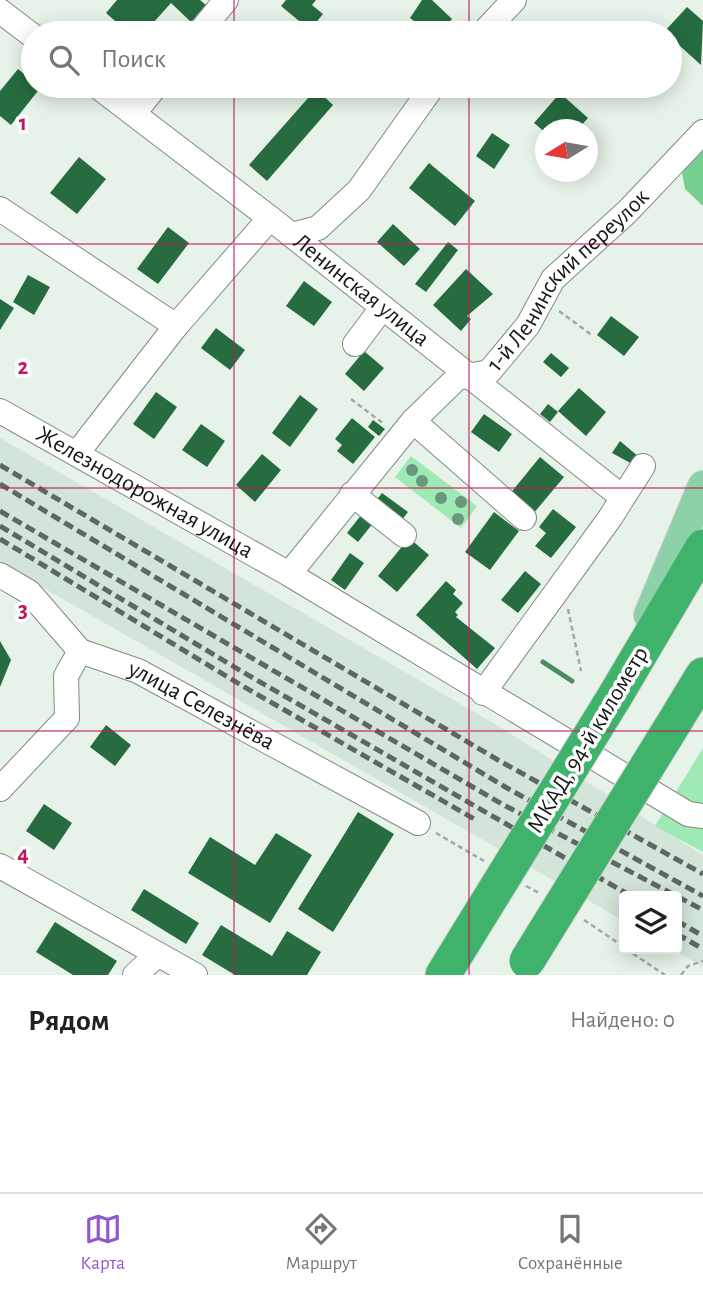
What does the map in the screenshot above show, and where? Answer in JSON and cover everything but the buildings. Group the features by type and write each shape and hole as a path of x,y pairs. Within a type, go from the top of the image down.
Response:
{"highway":[{"name":"МКАД, 94-й километр","path":"443,975 703,548"},
{"path":"522,968 703,675"},
{"path":"669,731 703,701"}],"main road":[{"path":"615,696 703,486"}],"street":[{"path":"209,21 226,0"},
{"path":"494,21 514,0"},
{"path":"0,11 21,27"},
{"name":"Ленинская улица","path":"113,98 270,218 622,497"},
{"path":"134,113 146,98"},
{"path":"291,235 318,228 359,190 424,98"},
{"name":"1-й Ленинский переулок","path":"289,573 407,429 457,378 489,372 528,324 553,279 570,261 603,236 703,132"},
{"path":"0,209 176,326"},
{"path":"78,452 176,326 270,218"},
{"path":"355,344 382,308"},
{"name":"Железнодорожная улица","path":"0,411 78,452 289,573 483,693 688,814 703,816"},
{"path":"407,429 524,518"},
{"path":"483,693 610,518 643,466"},
{"path":"352,494 404,535"},
{"path":"0,575 29,592 80,651 66,676 67,718 0,789"},
{"name":"улица Селезнёва","path":"80,651 138,671 418,823"},
{"path":"0,866 195,975"},
{"path":"135,975 157,955"}],"path":[{"path":"541,300 593,335"},
{"path":"351,399 407,429"},
{"path":"569,612 581,671"},
{"path":"634,954 665,975"},
{"path":"681,975 688,966 703,961"}],"shaded area":[{"path":"0,438 495,724 703,855 703,967 681,954 682,891 619,891 619,918 0,563"}],"green space":[{"path":"703,144 703,206 685,189 682,173"},
{"path":"411,456 477,506 461,528 395,477"},
{"path":"703,748 703,852 655,826"}],"waterway":[{"path":"543,662 572,681"}],"railway":[{"path":"0,465 498,760 703,874"},
{"path":"0,484 507,788 703,896"},
{"path":"0,511 502,804 703,910"},
{"path":"0,526 241,671 622,891"},
{"path":"0,539 241,685 476,820"},
{"path":"682,924 703,936"},
{"path":"682,937 703,949"}]}
